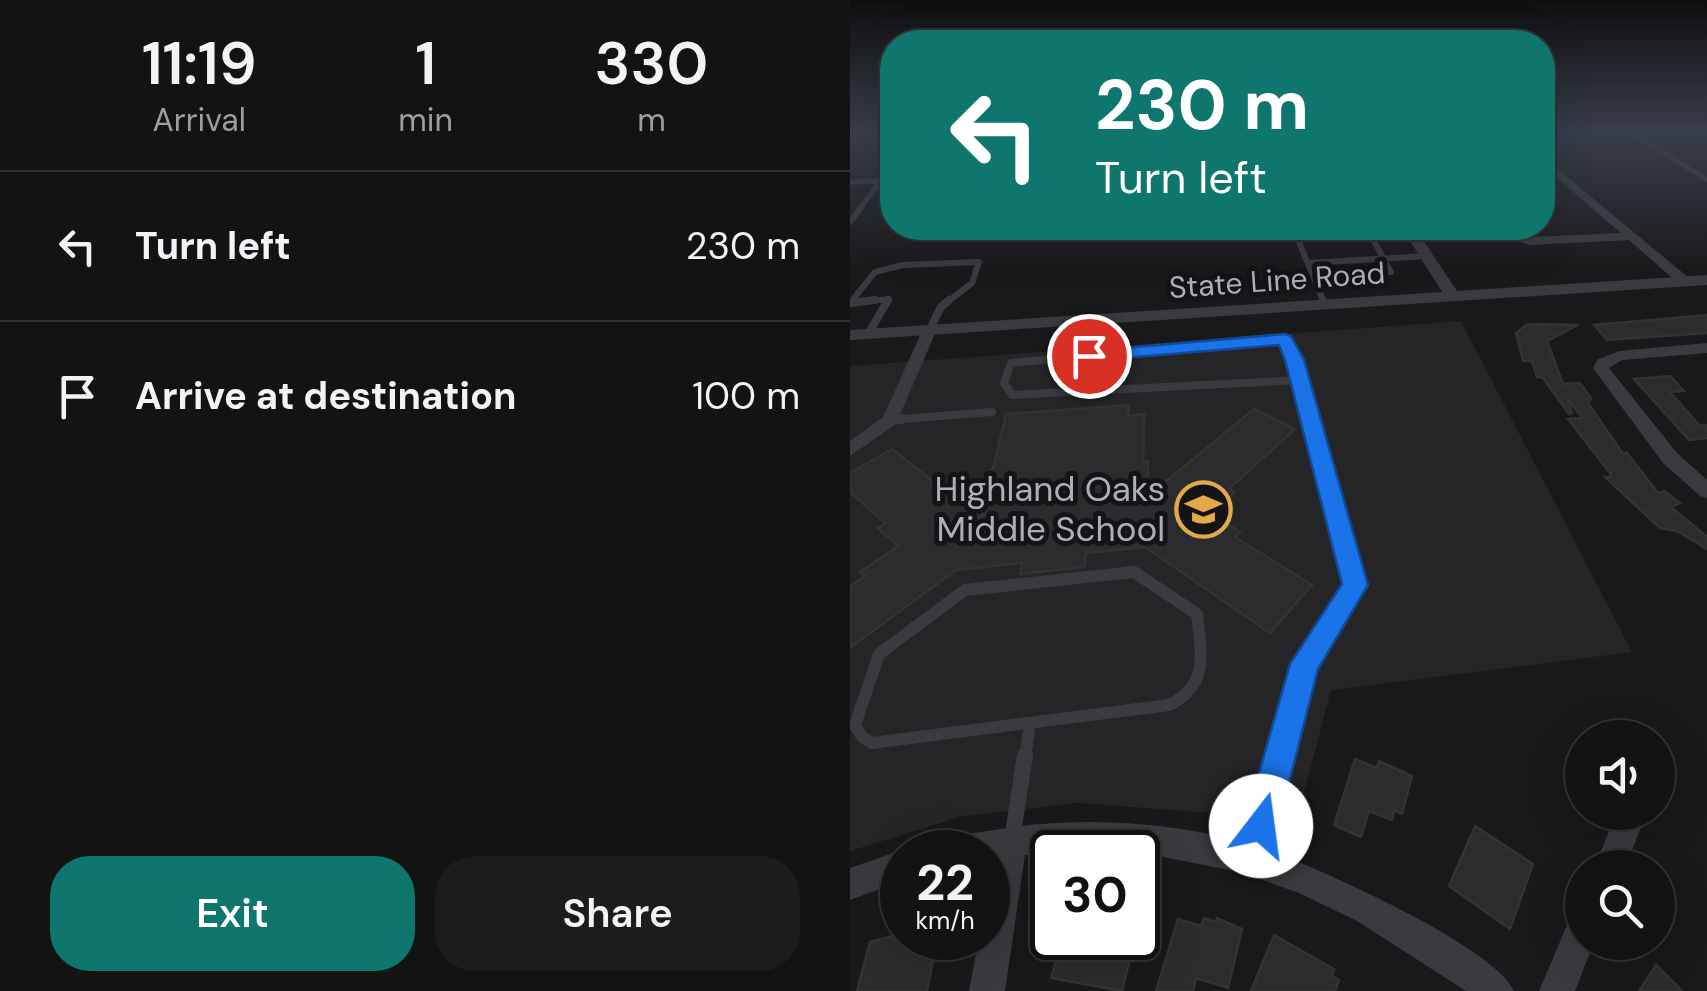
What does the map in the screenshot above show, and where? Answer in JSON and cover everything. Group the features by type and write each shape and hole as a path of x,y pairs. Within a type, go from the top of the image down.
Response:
{"street":[{"path":"1565,178 1684,281"},
{"path":"1555,239 1633,236"},
{"path":"1418,240 1453,296"},
{"name":"State Line Road","path":"859,335 1707,280"},
{"path":"850,450 890,420 930,329"},
{"path":"1707,348 1619,356 1603,362 1604,375 1670,458 1707,491"},
{"path":"1252,859 1304,664 1356,585 1297,370"},
{"path":"988,991 1012,841 1068,836 1157,837 1252,859 1374,911 1496,991"},
{"path":"850,884 880,874"},
{"path":"1557,991 1570,960"}],"lane":[{"path":"850,182 880,181"},
{"path":"850,222 880,182"},
{"path":"1302,240 1300,242 1325,305"},
{"path":"1308,263 1329,270 1367,267 1391,272 1374,240"},
{"path":"1314,278 1329,270 1367,267 1384,258 1428,256"},
{"path":"850,303 875,272 903,265 979,262 972,283 941,307 930,329"},
{"path":"850,303 889,299 859,335"},
{"path":"1285,339 1297,370 1012,395 1004,384 1010,362 1285,339"},
{"path":"890,420 992,412"},
{"path":"1134,572 1197,614 1202,678 1185,699 1169,705 1030,723 872,743 855,725 878,654 965,590 1134,572"},
{"path":"1012,841 1030,723"}],"shaded area":[{"name":"Highland Oaks Middle School","path":"1461,321 1632,652 1331,690 1299,812 1241,790 1233,791 1229,802 1211,813 1078,803 963,816 918,830 880,830 880,842 850,851 850,366"}],"building":[{"path":"1707,315 1707,333 1607,340 1594,325"},
{"path":"1535,324 1578,325 1547,341 1563,384 1580,383 1591,398 1588,403 1623,454 1627,453 1658,493 1664,491 1680,503 1671,507 1707,537 1707,549 1677,531 1660,528 1605,477 1611,477 1610,473 1568,419 1582,418 1567,397 1572,413 1569,414 1543,378 1537,377 1532,361 1523,361 1516,333"},
{"path":"1670,376 1684,391 1670,392 1700,426 1707,425 1707,438 1689,440 1634,379"},
{"path":"1129,405 1128,416 1144,414 1143,462 1148,461 1148,496 1254,409 1295,429 1229,489 1235,492 1211,514 1240,532 1235,537 1312,585 1270,633 1145,547 1086,553 1085,567 1020,574 1022,563 956,570 850,648 850,586 865,576 860,572 898,546 878,528 885,523 850,492 850,473 892,449 981,519 1006,414"},
{"path":"1355,759 1377,768 1379,761 1412,776 1402,814 1394,810 1392,820 1369,811 1361,837 1334,825"},
{"path":"1475,826 1533,864 1510,929 1449,886"},
{"path":"1204,918 1216,922 1217,918 1242,929 1228,988 1196,978 1193,991 1156,991 1178,919 1201,926"},
{"path":"1274,935 1334,969 1332,976 1339,980 1335,991 1251,991"},
{"path":"880,939 880,960 933,960 927,991 857,991 870,942"},
{"path":"1056,960 1130,960 1122,991 1051,978"},
{"path":"1656,965 1682,991 1639,991"}],"place":[{"name":"Highland Oaks Middle School","path":"1204,509"}],"route":[{"path":"1089,356 1285,339 1294,360 1356,585 1304,664 1261,826"}]}
